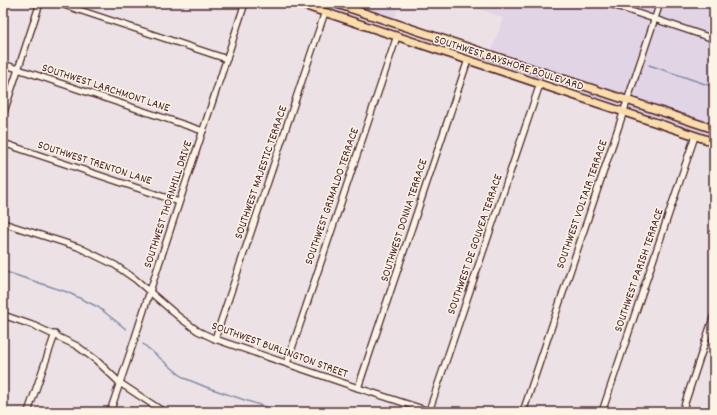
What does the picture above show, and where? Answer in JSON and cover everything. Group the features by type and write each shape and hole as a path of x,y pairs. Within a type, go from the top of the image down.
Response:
{"main road":[{"name":"SOUTHWEST BAYSHORE BOULEVARD","path":"297,3 695,136 712,140"},
{"name":"SOUTHWEST BAYSHORE BOULEVARD","path":"334,3 714,129"},
{"path":"339,17 344,14 375,25 380,24 384,19"},
{"path":"397,36 404,32 410,32 445,44 452,42"}],"street":[{"path":"3,115 40,3"},
{"path":"58,3 227,59"},
{"name":"SOUTHWEST THORNHILL DRIVE","path":"110,412 134,344 179,202 246,3"},
{"path":"606,3 714,39"},
{"name":"SOUTHWEST VOLTAIR TERRACE","path":"522,412 660,3"},
{"name":"SOUTHWEST MAJESTIC TERRACE","path":"215,339 325,12"},
{"name":"SOUTHWEST GRIMALDO TERRACE","path":"287,363 397,36"},
{"name":"SOUTHWEST DONNA TERRACE","path":"358,388 468,60"},
{"name":"SOUTHWEST LARCHMONT LANE","path":"3,64 203,130"},
{"name":"SOUTHWEST DE GOUVEA TERRACE","path":"430,412 540,84"},
{"name":"SOUTHWEST PARISH TERRACE","path":"602,412 695,136"},
{"name":"SOUTHWEST TRENTON LANE","path":"3,143 179,202"},
{"name":"SOUTHWEST BURLINGTON STREET","path":"3,223 78,247 97,256 115,266 150,291 179,317 198,331 215,339 430,412"},
{"path":"3,315 55,334 77,346 96,360 120,383 164,412"},
{"path":"682,412 714,315"},
{"path":"28,412 55,334"}],"shaded area":[{"path":"312,3 326,3 379,21 375,22 345,12 341,13"},
{"path":"343,3 400,3 394,20"},
{"path":"464,3 598,3 651,21 625,97 491,52 503,18"},
{"path":"616,3 657,3 652,15"},
{"path":"663,3 714,3 714,36 658,17"},
{"path":"656,22 714,42 714,126 631,99"},
{"path":"489,57 623,102 621,107 487,63"},
{"path":"629,104 714,132 714,135 709,136 627,109"}],"waterway":[{"path":"649,65 714,87"},
{"path":"3,271 67,292 98,307 126,329"},
{"path":"143,344 184,378 280,412"}]}
